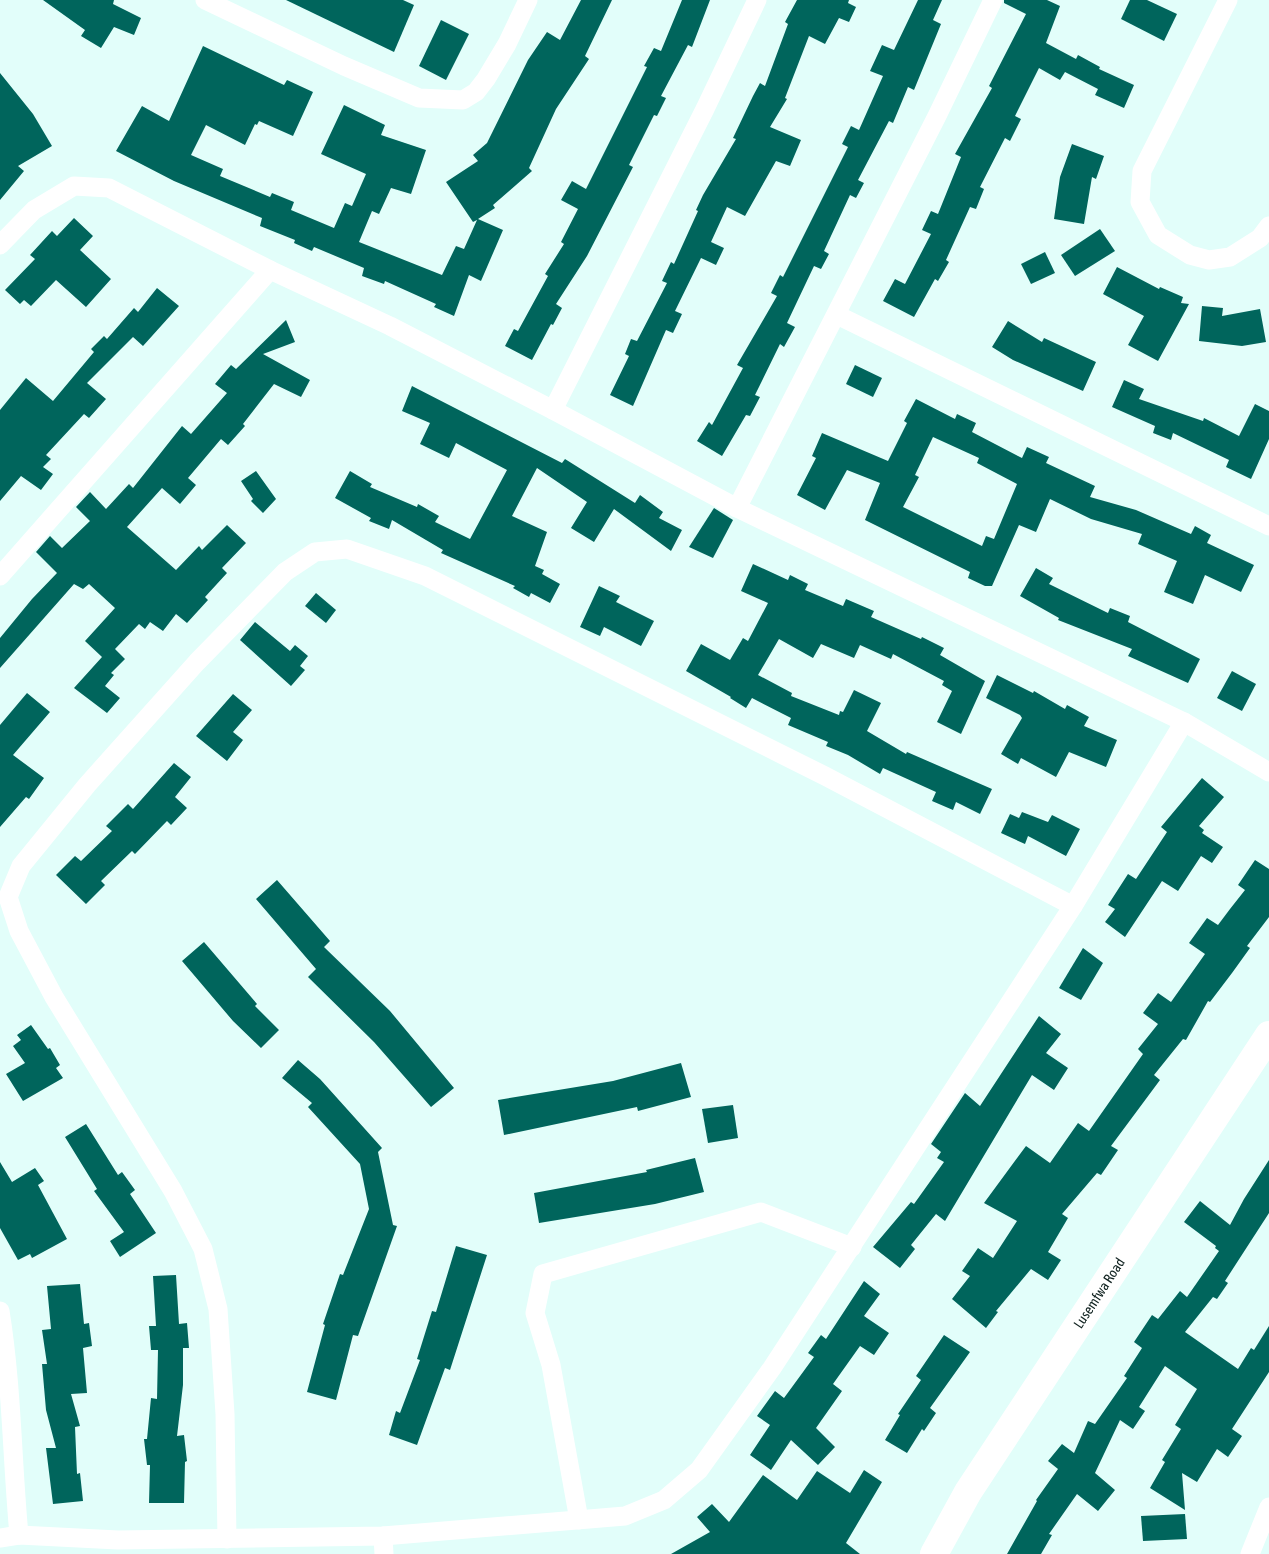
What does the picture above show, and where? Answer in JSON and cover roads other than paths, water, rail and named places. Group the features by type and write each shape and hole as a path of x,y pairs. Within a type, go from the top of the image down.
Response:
{"street":[{"path":"205,0 344,66 419,98 463,100 476,92 486,78 507,44 528,0"},
{"path":"553,410 705,109 757,0"},
{"path":"737,508 933,125 993,0"},
{"path":"1228,0 1142,171 1140,202 1158,235 1190,254 1209,260 1230,257 1260,238 1269,226"},
{"path":"0,245 34,210 74,186 109,188 270,270 390,326 737,508 1184,722 1269,772"},
{"path":"0,576 270,270"},
{"path":"837,315 1269,526"},
{"path":"227,1539 225,1414 218,1310 203,1249 173,1191 54,997 19,931 8,896 21,866 87,785 197,662 285,572 315,552 347,549 425,576 825,776 1073,906"},
{"path":"0,1538 19,1535 118,1540 227,1539 384,1545 579,1520 625,1516 664,1500 699,1470 752,1398 1073,906 1184,722"},
{"name":"Lusemfwa Road","path":"934,1554 968,1492 1269,1035"},
{"path":"579,1520 551,1365 535,1314 544,1274 761,1212 852,1246"},
{"path":"0,1311 6,1350 12,1464 19,1535"},
{"path":"1250,1554 1269,1507"}]}
